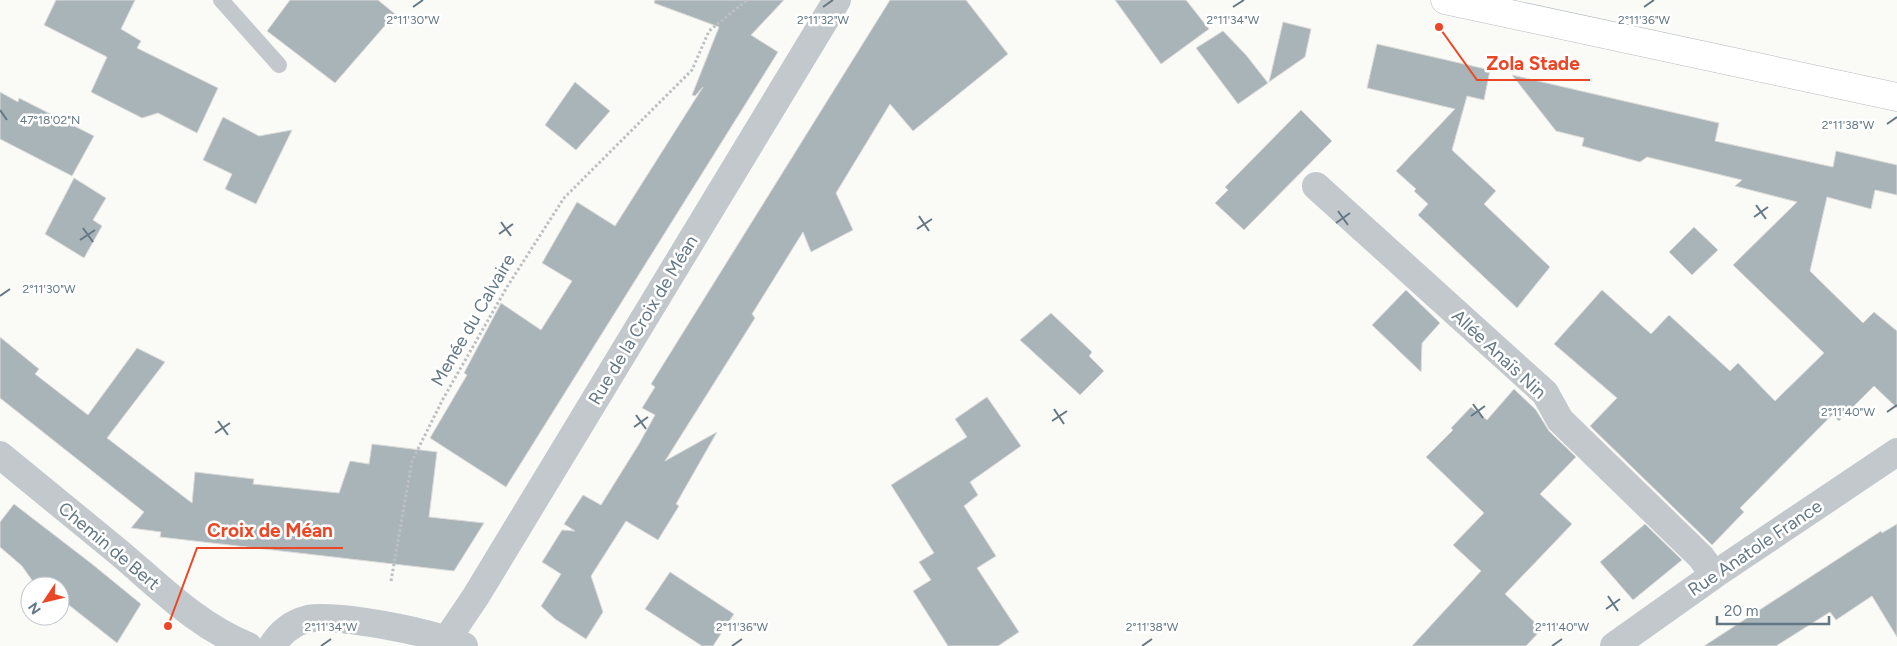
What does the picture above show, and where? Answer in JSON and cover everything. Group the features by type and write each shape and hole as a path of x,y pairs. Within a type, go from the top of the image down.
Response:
{"main road":[{"path":"1445,0 1897,97"}],"street":[{"name":"Rue de la Croix de Méan","path":"455,643 476,596 837,0"},
{"name":"Allée Anaïs Nin","path":"1316,186 1544,393 1560,420 1701,557 1714,575"},
{"name":"Rue Anatole France","path":"1614,646 1714,575 1897,452"},
{"name":"Chemin de Bert","path":"0,455 117,551 177,604 229,638 248,646"},
{"path":"272,646 278,636 294,624 308,619 324,618 386,624 455,643"}],"lane":[{"path":"221,0 279,66"}],"path":[{"name":"Menée du Calvaire","path":"391,581 412,461 443,399 507,287 564,198 692,70 708,31 747,0"}],"building":[{"path":"56,0 135,0 121,29 141,41 137,48 218,88 197,133 158,113 142,118 91,92 107,57 44,25"},
{"path":"290,0 378,0 395,14 335,83 267,31"},
{"path":"655,0 784,0 751,35 778,52 506,487 430,438 467,375 464,373 501,303 541,330 572,281 542,263 577,202 615,226 703,87 695,96 692,95 719,27 654,3"},
{"path":"890,0 966,0 1008,54 913,131 890,104 836,193 853,230 811,252 803,232 752,314 755,318 665,461 717,432 676,504 679,506 658,540 626,521 591,576 603,612 586,639 555,619 541,606 561,574 542,562 562,530 575,531 564,524 583,495 601,505 639,444 655,415 642,408 655,387 651,384"},
{"path":"1115,0 1186,0 1209,29 1161,64"},
{"path":"1283,22 1311,29 1305,57 1269,82"},
{"path":"1223,31 1246,55 1268,83 1238,104 1196,48"},
{"path":"1377,44 1490,70 1484,100 1467,96 1452,150 1496,191 1484,204 1550,267 1517,308 1418,215 1428,204 1414,191 1416,189 1396,171 1455,109 1367,88"},
{"path":"1512,75 1719,123 1715,141 1833,167 1836,151 1897,165 1897,195 1875,190 1871,209 1827,197 1810,271 1863,323 1874,312 1897,331 1897,408 1874,386 1839,421 1832,415 1740,508 1744,512 1712,545 1590,426 1617,398 1554,344 1602,290 1651,334 1669,315 1730,371 1738,363 1775,401 1824,353 1733,265 1797,202 1735,186 1742,180 1647,157 1640,162 1582,146 1584,138 1556,131"},
{"path":"575,82 610,111 576,150 545,125"},
{"path":"0,92 18,102 19,98 94,136 72,176 0,139"},
{"path":"1301,110 1332,141 1244,230 1215,203 1228,190 1225,187"},
{"path":"223,117 259,136 292,130 256,204 225,189 232,174 203,160"},
{"path":"74,178 106,198 93,220 102,226 84,258 45,234"},
{"path":"1694,227 1718,250 1692,275 1669,252"},
{"path":"1406,290 1440,323 1422,343 1421,372 1372,325"},
{"path":"1051,313 1092,352 1089,356 1104,371 1080,395 1020,340"},
{"path":"0,337 39,369 35,374 88,415 137,348 165,362 107,438 192,503 195,472 254,479 253,484 339,493 350,461 369,464 372,444 437,452 429,517 484,523 454,571 160,537 161,532 131,528 144,512 0,398"},
{"path":"1514,389 1536,410 1549,431 1576,457 1540,494 1572,524 1505,594 1542,629 1526,646 1412,646 1481,571 1453,545 1484,513 1426,457 1453,430 1451,428 1471,407 1487,420"},
{"path":"987,397 1021,446 970,482 978,495 964,506 996,556 977,568 1019,632 998,646 948,646 913,591 931,580 919,562 934,553 891,485 967,437 955,419"},
{"path":"14,504 141,604 117,643 70,606 70,576 29,576 22,566 0,547 0,522"},
{"path":"1645,524 1682,560 1633,600 1600,562"},
{"path":"1897,524 1897,637 1872,596 1836,620 1830,612 1776,646 1704,646 1881,531 1882,533"},
{"path":"670,572 734,614 713,646 702,646 645,609"}],"place":[{"name":"Zola Stade","path":"1439,27"},
{"name":"Croix de Méan","path":"168,626"}]}
